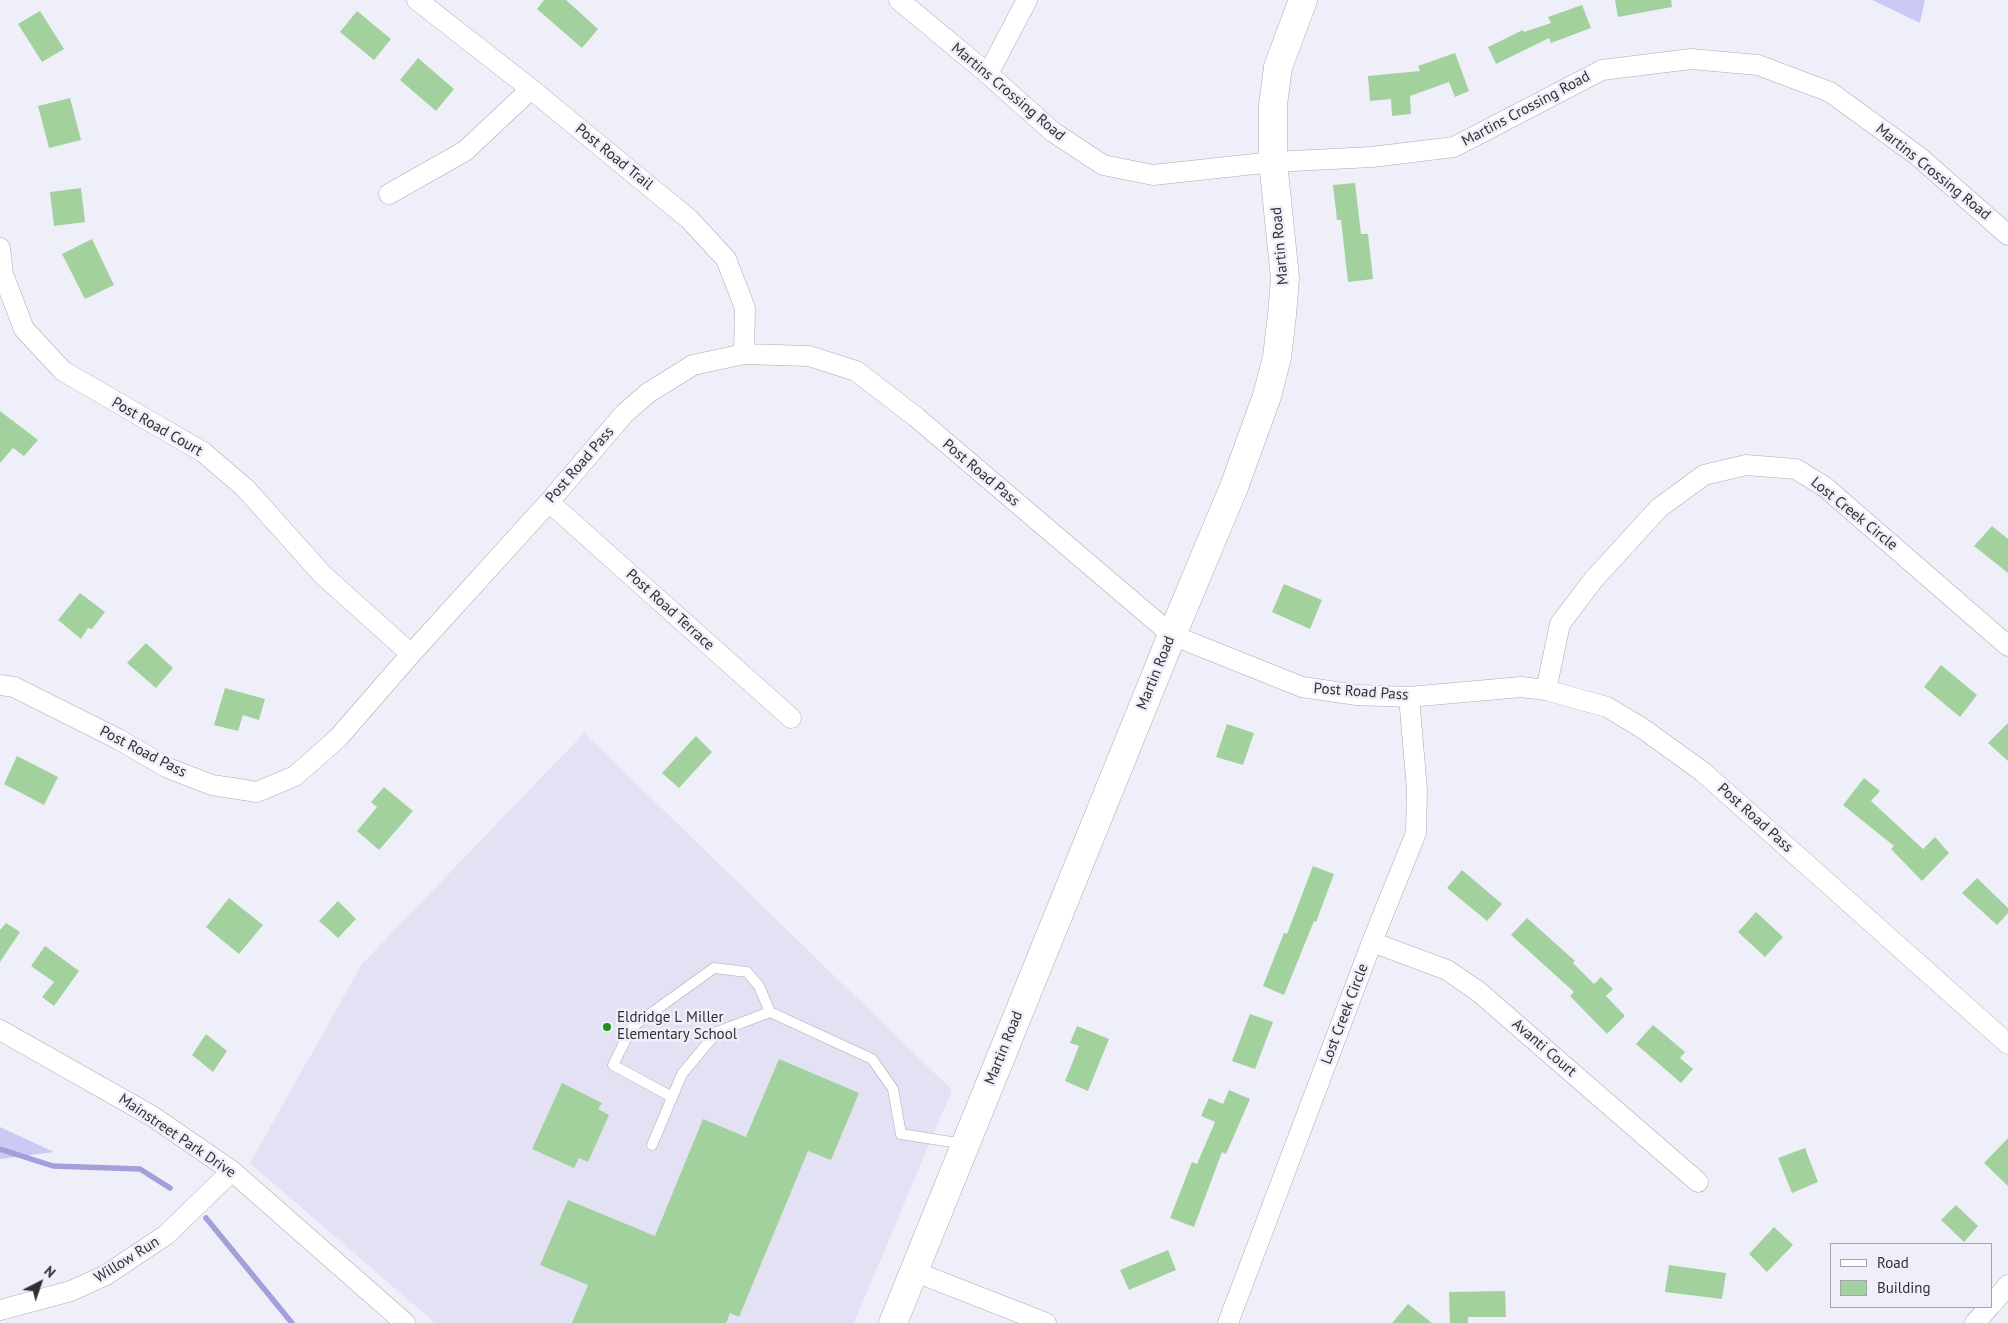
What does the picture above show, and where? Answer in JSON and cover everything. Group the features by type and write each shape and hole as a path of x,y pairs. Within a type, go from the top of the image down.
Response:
{"street":[{"name":"Post Road Trail","path":"417,0 531,89 689,219 726,259 745,308 744,354"},
{"name":"Martins Crossing Road","path":"899,0 988,74 1052,132 1103,165 1153,175 1272,162 1372,157 1454,147 1602,70 1690,59 1758,64 1830,92 1918,156 2008,235"},
{"path":"988,74 1027,0"},
{"name":"Martin Road","path":"893,1323 1234,486 1267,396 1277,357 1285,278 1272,162 1272,105 1278,67 1303,0"},
{"path":"389,194 465,151 531,89"},
{"name":"Post Road Court","path":"0,248 3,274 24,329 63,371 203,452 245,488 323,574 410,654"},
{"name":"Post Road Pass","path":"0,685 14,687 118,739 168,768 212,785 257,792 295,776 338,738 410,654 549,502 624,414 648,393 693,365 744,354 809,356 856,371 916,417 1172,635 1302,687 1357,695 1409,696 1521,687 1546,690 1607,707 1642,728 1703,772 2008,1044"},
{"name":"Lost Creek Circle","path":"1546,690 1560,624 1594,579 1659,508 1704,475 1746,465 1796,469 1825,487 2008,646"},
{"name":"Post Road Terrace","path":"549,502 791,718"},
{"name":"Lost Creek Circle","path":"1228,1323 1372,942 1416,833 1417,790 1409,696"},
{"name":"Avanti Court","path":"1372,942 1447,970 1479,992 1698,1182"},
{"name":"Mainstreet Park Drive","path":"0,1030 152,1116 232,1171 405,1323"},
{"name":"Willow Run","path":"0,1310 72,1291 106,1276 166,1236 232,1171"},
{"path":"913,1272 1046,1323"},
{"path":"1993,1303 2008,1285"},
{"path":"1975,1323 1988,1308"}],"lane":[{"path":"672,1097 613,1065 632,1027 714,968 747,972 759,986 770,1012 872,1059 893,1089 902,1134 965,1144"},
{"path":"652,1146 682,1074 717,1032 770,1012"}],"shaded area":[{"path":"1872,0 1925,0 1920,23"},
{"name":"Eldridge L Miller Elementary School","path":"584,733 952,1090 854,1323 435,1323 250,1163 362,964"},
{"path":"0,1127 54,1152 0,1159"}],"building":[{"path":"544,0 566,0 598,29 582,48 537,9"},
{"path":"1615,0 1671,0 1672,7 1618,17"},
{"path":"1582,5 1591,28 1551,43 1549,38 1496,64 1488,47 1523,30 1524,32 1551,23 1548,17"},
{"path":"40,11 64,49 42,62 18,24"},
{"path":"357,11 391,39 374,60 340,32"},
{"path":"1455,53 1469,91 1455,97 1449,82 1410,96 1411,114 1392,116 1391,99 1370,101 1368,76 1420,71 1418,66"},
{"path":"418,58 454,89 436,111 400,80"},
{"path":"70,98 81,140 49,148 38,106"},
{"path":"1355,183 1361,234 1368,234 1373,279 1348,282 1341,220 1337,220 1333,185"},
{"path":"81,188 85,222 54,226 50,192"},
{"path":"92,239 114,285 85,299 62,254"},
{"path":"0,411 38,440 24,456 13,448 0,463"},
{"path":"1992,526 2008,539 2008,573 1974,546"},
{"path":"1284,584 1322,600 1310,629 1272,612"},
{"path":"80,593 105,612 92,629 88,628 81,639 58,620"},
{"path":"146,643 173,668 156,688 127,663"},
{"path":"1941,665 1977,695 1960,717 1924,687"},
{"path":"225,688 265,699 259,720 243,715 238,731 214,725"},
{"path":"2008,723 2008,761 1988,743"},
{"path":"1227,724 1254,733 1243,765 1216,757"},
{"path":"696,736 712,752 679,788 662,773"},
{"path":"17,756 58,777 44,805 4,784"},
{"path":"1864,778 1880,791 1871,801 1923,849 1935,837 1949,853 1922,881 1891,849 1894,846 1843,805"},
{"path":"384,787 413,811 379,850 357,831 377,807 371,802"},
{"path":"1313,866 1334,874 1316,922 1314,921 1284,995 1263,986 1284,933 1287,934"},
{"path":"1462,870 1502,904 1487,921 1447,888"},
{"path":"1977,878 2008,908 2008,913 1997,925 1962,893"},
{"path":"229,898 263,925 239,954 206,927"},
{"path":"338,901 356,919 338,938 319,921"},
{"path":"1756,912 1783,937 1765,957 1738,932"},
{"path":"1527,918 1575,961 1573,963 1594,984 1601,977 1613,989 1606,996 1625,1016 1607,1034 1570,996 1574,992 1511,935"},
{"path":"6,923 20,932 0,962 0,930"},
{"path":"45,946 79,971 54,1006 42,997 54,982 31,966"},
{"path":"1250,1014 1273,1022 1255,1069 1232,1061"},
{"path":"1653,1025 1685,1052 1680,1058 1693,1069 1681,1083 1636,1044"},
{"path":"1077,1026 1109,1039 1088,1091 1065,1081 1079,1046 1070,1043"},
{"path":"206,1034 227,1051 213,1072 192,1055"},
{"path":"779,1059 859,1093 831,1160 808,1151 739,1317 730,1313 726,1323 572,1323 588,1285 540,1265 568,1200 655,1236 703,1119 746,1137"},
{"path":"562,1083 602,1103 598,1109 609,1115 588,1162 579,1158 574,1168 532,1149"},
{"path":"1229,1090 1250,1099 1226,1154 1222,1152 1194,1227 1170,1218 1192,1162 1197,1164 1215,1122 1201,1116 1209,1098 1223,1104"},
{"path":"2008,1138 2008,1186 1984,1163"},
{"path":"1805,1148 1818,1182 1792,1193 1778,1158"},
{"path":"1956,1205 1978,1226 1964,1242 1941,1220"},
{"path":"1774,1227 1793,1245 1767,1272 1749,1254"},
{"path":"1168,1250 1176,1270 1129,1290 1120,1270"},
{"path":"1669,1265 1726,1273 1722,1299 1665,1292"},
{"path":"1505,1291 1506,1317 1468,1317 1468,1323 1450,1323 1449,1292"},
{"path":"1408,1304 1432,1323 1392,1323"}],"waterway":[{"path":"0,1149 53,1166 140,1169 170,1188"},
{"path":"206,1218 292,1323"}],"place":[{"name":"Eldridge L Miller Elementary School","path":"607,1027"}]}
